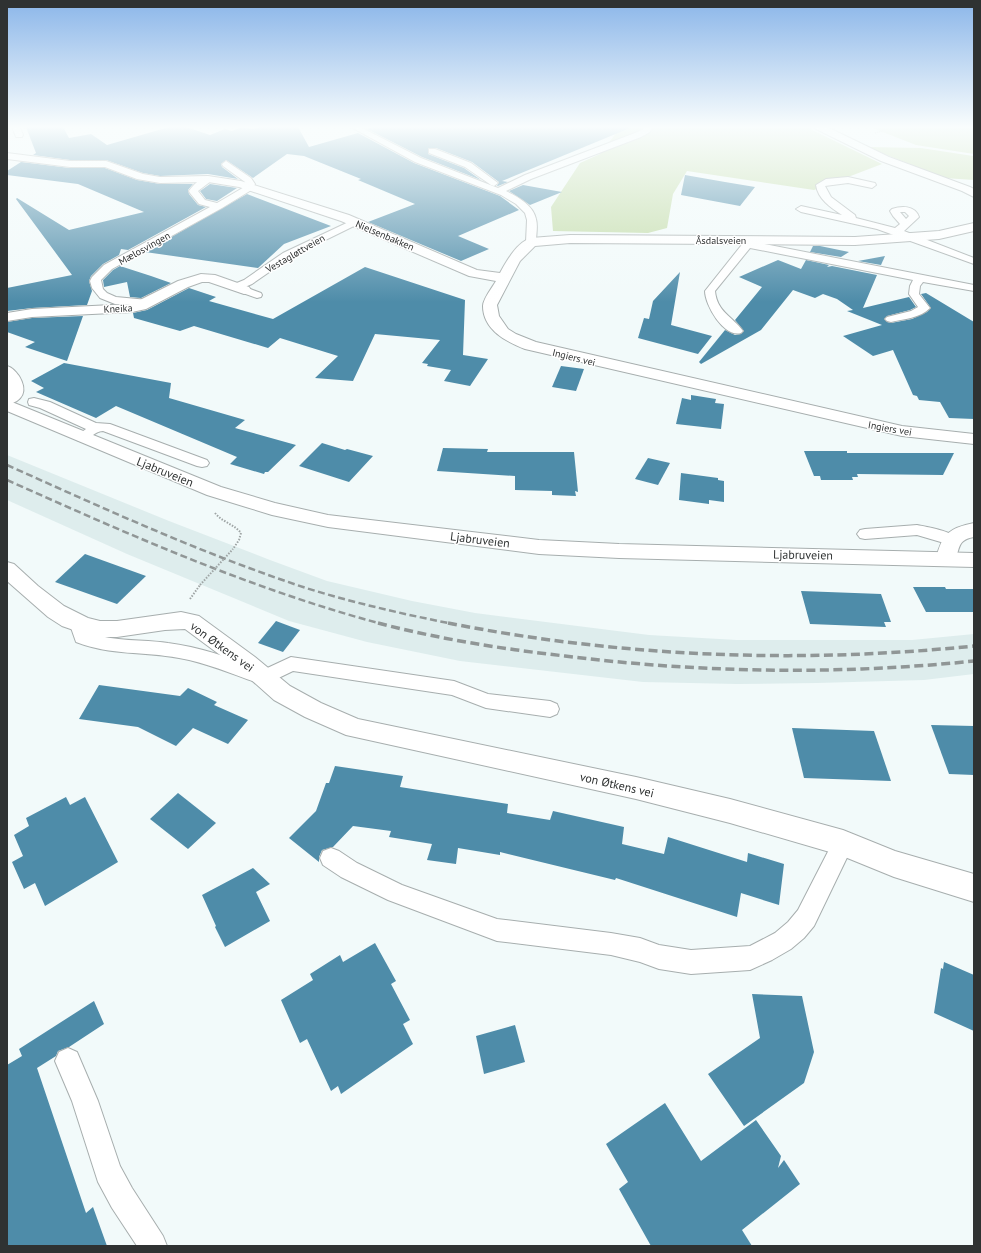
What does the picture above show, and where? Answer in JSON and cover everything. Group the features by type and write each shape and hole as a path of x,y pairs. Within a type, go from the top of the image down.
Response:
{"street":[{"path":"958,185 971,190"},
{"name":"Nielsenbakken","path":"250,186 355,222 474,273 503,278"},
{"name":"Åsdalsveien","path":"531,242 570,239 749,242 828,241 939,235 974,228"},
{"name":"Ingiers vei","path":"531,242 514,259 490,305 490,314 494,323 513,340 727,393 832,416 902,431 974,439"},
{"name":"Kneika","path":"7,317 32,313 132,308 148,303 183,284 201,278 210,278 240,288"},
{"path":"7,371 13,379 17,390 16,394 7,400"},
{"name":"Ljabruveien","path":"7,405 88,433 185,480 228,496 272,509 328,521 539,547 619,551 948,549 974,560"},
{"path":"948,549 955,536 974,530"},
{"name":"von Øtkens vei","path":"7,569 32,594 58,613 90,628 115,629 170,620 191,622 241,658 290,699 355,728 636,788 730,812 843,843 894,864 974,888"}],"lane":[{"path":"198,185 193,191 198,198 205,204 218,206"},
{"path":"492,185 502,189 510,185"},
{"path":"497,185 519,202 529,212 532,220 531,242"},
{"path":"820,185 827,199 857,220"},
{"name":"Mælosvingen","path":"148,303 107,298 96,286 96,279 108,267 218,206 250,186"},
{"name":"Åsdalsveien","path":"801,210 857,220 911,237"},
{"name":"Vestagløttveien","path":"240,288 287,255 355,222"},
{"path":"898,232 905,223"},
{"path":"911,237 948,253 974,261"},
{"path":"737,331 716,311 709,298 710,291 749,242 974,288"},
{"path":"891,320 915,313 924,308 914,294 915,286 920,278"},
{"path":"240,288 257,295"},
{"path":"34,402 45,405 88,433 105,427 202,463"},
{"path":"865,534 917,530 929,532 948,549"},
{"name":"von Øtkens vei","path":"264,678 291,664 454,688 486,701 550,709"},
{"path":"331,858 349,870 396,894 497,930 611,944 640,950 659,957 691,962 750,958 783,941 796,930 806,918 843,843"},
{"path":"68,1061 85,1101 108,1172 122,1198 153,1246"}],"path":[{"path":"200,585 239,540 241,533 236,526 215,514 218,507 228,496"}],"shaded area":[{"path":"7,455 169,521 327,581 412,601 475,613 649,635 737,640 912,640 974,634 974,674 924,680 817,683 737,684 643,682 460,661 367,642 289,621 127,554 7,500"}],"green space":[{"path":"565,185 678,185 673,194 667,228 648,233 553,231 551,207"},
{"path":"784,185 826,185 814,190"}],"building":[{"path":"81,185 192,185 188,190 189,194 198,205 206,207 128,250 121,249 119,255 103,264 91,276 89,281 92,291 87,305 7,311 7,288 72,275 16,199 17,198 69,230 144,212"},
{"path":"208,185 237,188 217,201 206,199 200,191"},
{"path":"371,185 473,185 500,196 519,210 458,236 489,249 461,261 368,222 415,204"},
{"path":"526,185 562,192 530,205 509,191"},
{"path":"683,185 746,185 755,187 740,206 681,195"},
{"path":"247,194 331,226 284,244 258,268 145,252"},
{"path":"813,246 849,252 841,257 810,252"},
{"path":"885,256 881,265 858,261"},
{"path":"778,260 801,269 806,260 829,265 827,267 832,266 877,275 863,308 909,297 916,307 887,316 884,319 887,322 891,323 912,319 927,312 931,308 921,294 926,293 974,322 974,419 949,418 940,402 919,400 917,396 913,395 893,350 873,356 843,336 882,325 847,311 853,310 837,299 823,294 815,298 793,290 761,330 701,364 699,362 725,330 735,335 741,334 744,331 735,320 762,287 739,277"},
{"path":"120,266 171,283 141,298 130,297 127,282 104,287 103,280 113,270"},
{"path":"365,267 465,300 463,355 488,359 470,386 444,381 451,370 427,366 428,364 422,363 440,340 375,334 353,381 315,378 338,356 280,338 268,348 194,326 180,331 134,318 133,313 147,310 189,288 216,297 209,301 273,319"},
{"path":"680,272 671,325 712,336 698,354 638,338 644,318 649,319 653,301"},
{"path":"83,316 67,361 25,347 35,342 7,332 7,322 32,318"},
{"path":"64,363 171,383 169,398 245,420 235,428 296,445 268,472 265,472 264,474 230,464 237,457 116,406 96,418 36,392 44,388 31,381"},
{"path":"561,366 584,369 576,391 552,387"},
{"path":"691,395 716,399 715,403 724,404 721,429 676,424 682,398 691,400"},
{"path":"322,443 373,456 349,482 299,466"},
{"path":"443,448 488,449 487,452 574,452 578,492 575,491 576,496 552,495 552,491 515,490 515,476 437,471"},
{"path":"804,451 847,451 847,453 954,453 943,475 857,474 858,477 852,477 853,480 821,480 820,476 814,476"},
{"path":"648,458 670,463 658,485 635,479"},
{"path":"681,473 718,478 718,480 724,481 724,502 709,500 709,504 679,500"},
{"path":"85,554 146,576 117,604 55,582"},
{"path":"913,587 974,589 974,612 926,612"},
{"path":"801,591 881,594 891,622 884,622 886,627 810,624"},
{"path":"276,621 300,630 283,652 258,643"},
{"path":"99,685 180,696 188,688 217,702 214,705 248,720 228,744 193,728 176,746 138,727 79,719"},
{"path":"931,725 974,726 974,775 949,774"},
{"path":"792,728 874,731 891,781 804,778"},
{"path":"335,766 403,776 400,787 508,804 507,813 550,820 553,811 624,827 622,844 664,854 668,837 747,862 748,853 784,864 779,905 741,893 737,917 616,878 615,880 500,852 500,855 458,848 456,864 427,860 432,844 389,837 391,831 353,826 333,847 322,850 319,857 319,862 289,838 316,811 326,783 329,783"},
{"path":"178,793 216,823 188,849 150,819"},
{"path":"66,797 70,805 85,797 118,862 45,906 35,883 24,889 12,862 23,856 14,835 29,826 26,818"},
{"path":"253,868 270,884 256,892 270,921 225,947 202,895"},
{"path":"375,943 396,981 391,984 410,1020 403,1024 413,1044 341,1094 338,1086 331,1091 307,1039 300,1043 281,1000 313,980 310,974 340,955 343,962"},
{"path":"944,962 974,975 974,1031 934,1013 941,968 943,969"},
{"path":"752,994 802,996 814,1052 804,1083 744,1126 708,1074 760,1038"},
{"path":"94,1001 104,1024 69,1047 58,1051 56,1056 37,1068 86,1213 93,1207 107,1246 7,1246 7,1065 22,1056 19,1049"},
{"path":"515,1025 525,1062 484,1074 476,1036"},
{"path":"665,1103 701,1161 756,1120 781,1156 778,1168 784,1160 800,1184 742,1230 752,1246 651,1246 619,1189 628,1182 606,1144"}],"railway":[{"path":"7,465 192,546 268,575 342,599 450,623"},
{"path":"7,480 145,541 238,578 333,610 381,624"},
{"path":"450,623 578,643 644,650 710,654 776,656 842,655 908,652 974,646"},
{"path":"381,624 447,639 494,647 616,662 667,666 718,669 821,670 872,669 974,661"}]}
